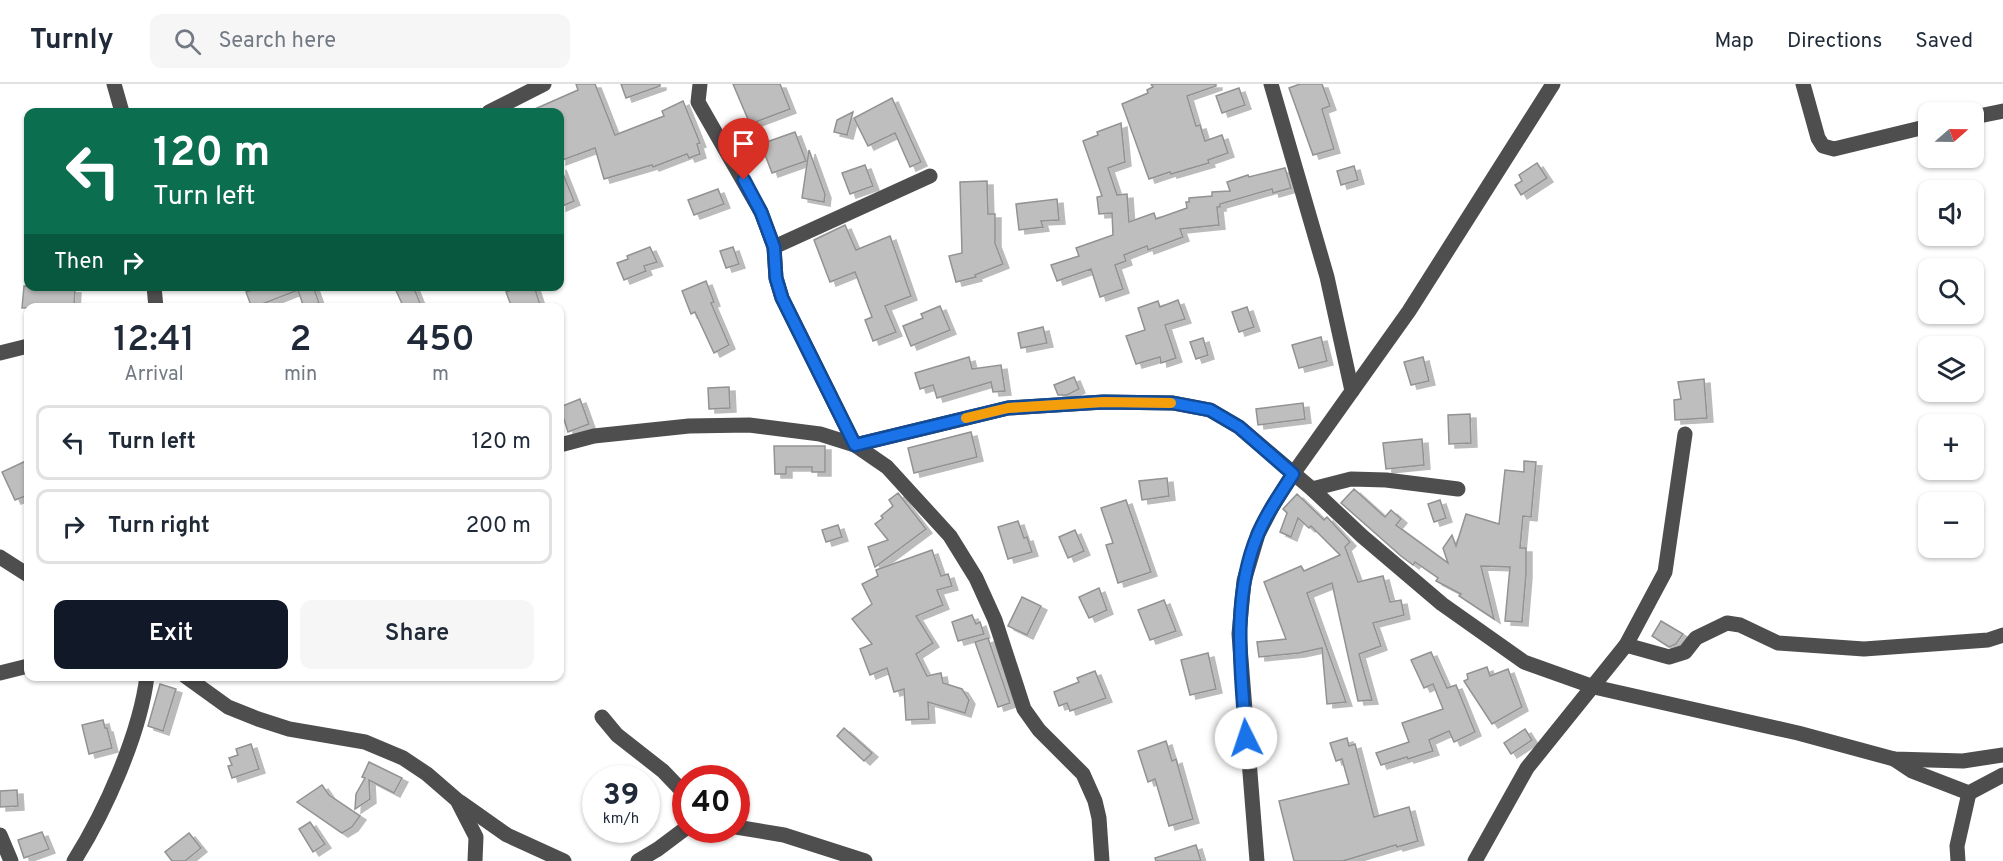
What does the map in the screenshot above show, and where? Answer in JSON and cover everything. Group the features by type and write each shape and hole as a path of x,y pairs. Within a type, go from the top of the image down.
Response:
{"street":[{"path":"114,84 121,108"},
{"path":"497,108 544,84"},
{"path":"700,84 698,102 761,212 774,247 776,278 782,298 855,445"},
{"path":"1271,84 1327,277 1352,391"},
{"path":"1257,861 1239,634 1244,581 1258,534 1293,474 1409,311 1553,84"},
{"path":"1803,84 1818,138 1823,146 1834,149 1918,129"},
{"path":"1984,115 2003,111"},
{"path":"774,247 930,176"},
{"path":"0,353 24,347"},
{"path":"855,445 1008,408 1104,402 1173,403 1210,410 1239,427 1442,604 1524,662 1594,687 1798,733 1894,759 1962,761 2003,755"},
{"path":"564,445 594,436 689,426 737,425 820,434 855,445 887,466 950,536 976,578 995,620 1024,709 1039,730 1083,774 1095,801 1099,818 1102,861"},
{"path":"1475,861 1527,768 1626,645 1665,572 1685,434"},
{"path":"1312,489 1351,479 1386,480 1458,489"},
{"path":"0,557 24,572"},
{"path":"1626,645 1669,657 1685,652 1696,638 1727,623 1740,625 1778,643 1864,649 1988,640 2003,635"},
{"path":"0,673 24,667"},
{"path":"74,861 94,830 132,738 146,681"},
{"path":"192,681 228,707 258,719 289,729 365,742 403,758 507,835 564,861"},
{"path":"602,717 617,735 672,780"},
{"path":"1894,759 1912,771 1969,793 2003,776"},
{"path":"1958,861 1957,846 1969,793"},
{"path":"457,800 476,837 475,861"},
{"path":"750,830 784,835 865,861"},
{"path":"0,835 11,861"},
{"path":"638,861 672,838"}],"building":[{"path":"576,84 595,84 615,135 664,116 662,111 683,101 700,143 697,144 700,154 689,158 687,154 653,167 652,165 604,179 595,148 564,160 564,108 537,108 578,90"},
{"path":"621,84 660,84 660,86 626,98"},
{"path":"733,84 780,84 790,109 750,124"},
{"path":"1151,84 1216,84 1216,86 1187,96 1196,126 1200,125 1205,141 1222,135 1228,153 1208,160 1209,163 1149,179 1122,104 1148,93 1147,90 1153,87"},
{"path":"1300,84 1322,84 1330,106 1322,109 1334,149 1313,155 1289,88"},
{"path":"1239,88 1245,105 1222,113 1216,96"},
{"path":"892,98 921,162 910,167 895,133 868,146 854,118"},
{"path":"853,112 847,135 834,132 837,120"},
{"path":"1121,123 1125,162 1108,168 1117,195 1127,194 1129,222 1154,213 1156,219 1187,208 1186,202 1189,202 1189,198 1212,196 1212,192 1230,191 1227,182 1248,175 1249,177 1285,168 1291,188 1273,193 1272,189 1220,204 1220,207 1217,207 1219,225 1180,229 1183,237 1148,250 1147,246 1124,255 1126,261 1115,265 1123,289 1100,297 1091,269 1057,281 1051,265 1079,256 1076,248 1113,235 1112,213 1099,214 1097,197 1102,196 1083,141 1098,135 1097,132"},
{"path":"795,132 806,161 772,173 761,144"},
{"path":"809,150 825,194 824,202 802,198"},
{"path":"1537,163 1547,178 1521,195 1515,185 1522,181 1519,175"},
{"path":"865,165 873,186 850,194 842,173"},
{"path":"1354,166 1358,180 1341,185 1337,171"},
{"path":"564,176 574,201 564,205"},
{"path":"987,181 988,214 995,214 995,243 1003,264 975,275 976,277 956,282 949,256 962,253 960,182"},
{"path":"718,189 724,204 694,215 688,200"},
{"path":"1057,199 1059,220 1041,221 1043,227 1019,230 1016,204"},
{"path":"845,225 856,250 890,236 911,296 885,306 896,332 873,341 865,320 872,317 855,272 830,282 814,240"},
{"path":"650,247 657,262 644,266 646,271 624,280 617,263 628,259 627,256"},
{"path":"733,247 739,264 726,268 720,251"},
{"path":"706,281 714,302 711,303 729,345 714,353 695,312 691,314 682,291"},
{"path":"24,286 24,291 75,291 74,303 24,303 24,308 22,308"},
{"path":"295,291 265,303 250,303 246,292"},
{"path":"298,291 315,291 319,303 302,303"},
{"path":"396,291 415,291 420,303 402,303"},
{"path":"536,291 539,303 510,303 506,292"},
{"path":"1178,300 1185,319 1165,325 1176,358 1161,363 1160,357 1136,364 1126,336 1145,330 1138,308 1158,301 1160,307"},
{"path":"940,306 950,330 911,346 903,326 923,318 921,314"},
{"path":"1247,307 1254,327 1239,332 1232,312"},
{"path":"1043,327 1047,343 1021,348 1018,333"},
{"path":"1321,337 1327,361 1299,368 1292,345"},
{"path":"1203,338 1208,355 1196,359 1190,342"},
{"path":"969,357 972,369 1001,365 1005,391 993,392 991,382 937,398 933,385 920,389 915,373"},
{"path":"1423,357 1429,381 1411,385 1404,362"},
{"path":"1074,377 1079,389 1067,395 1058,395 1054,385"},
{"path":"1704,379 1707,418 1675,420 1674,400 1681,399 1678,382"},
{"path":"729,387 730,408 709,409 708,388"},
{"path":"580,399 589,424 568,432 564,420 564,405"},
{"path":"1303,403 1305,419 1258,425 1256,409"},
{"path":"1470,414 1471,443 1449,444 1448,415"},
{"path":"971,432 977,457 914,473 908,448"},
{"path":"1422,439 1424,465 1386,469 1383,443"},
{"path":"774,446 825,446 825,472 812,472 812,467 786,467 786,474 775,474"},
{"path":"1524,461 1536,462 1531,517 1523,516 1520,548 1526,548 1522,622 1505,621 1510,567 1481,566 1494,619 1459,596 1461,594 1436,581 1438,578 1415,562 1413,565 1401,556 1341,503 1354,489 1385,517 1391,510 1401,519 1396,525 1448,563 1443,548 1452,535 1456,546 1466,514 1499,524 1505,470 1524,472"},
{"path":"24,462 24,497 15,500 2,472"},
{"path":"1167,478 1169,496 1142,500 1139,481"},
{"path":"898,493 926,529 875,567 868,547 888,540 875,524 893,506 889,500"},
{"path":"1297,494 1324,520 1327,517 1350,542 1345,547 1358,582 1383,576 1390,602 1401,600 1404,615 1373,623 1381,646 1359,654 1372,700 1358,701 1332,583 1307,593 1346,702 1327,704 1322,648 1259,657 1257,642 1286,639 1264,582 1301,566 1304,571 1340,555 1311,526 1309,528 1298,518 1291,537 1280,532 1287,513 1283,509"},
{"path":"1126,500 1151,572 1118,583 1106,545 1113,543 1101,508"},
{"path":"1440,500 1446,518 1434,522 1428,504"},
{"path":"1018,521 1032,552 1008,559 998,527"},
{"path":"838,525 842,537 826,542 822,530"},
{"path":"1075,530 1084,551 1068,558 1059,537"},
{"path":"932,550 941,576 948,574 952,586 937,590 943,605 916,616 933,643 916,654 927,676 941,673 943,683 962,689 969,700 965,713 928,702 929,719 906,720 904,689 894,692 887,668 870,675 860,649 872,644 852,619 872,604 862,584 878,576 876,570"},
{"path":"1099,588 1107,610 1089,618 1079,597"},
{"path":"1022,597 1041,606 1027,635 1008,626"},
{"path":"1164,600 1176,631 1150,640 1138,610"},
{"path":"972,615 976,624 980,622 984,634 958,641 952,622"},
{"path":"1661,621 1683,634 1676,644 1669,647 1652,636"},
{"path":"988,638 1010,703 998,707 975,642"},
{"path":"1431,652 1447,688 1456,685 1475,732 1454,742 1449,731 1429,740 1433,751 1381,765 1376,753 1409,742 1402,723 1443,709 1433,684 1424,688 1411,660"},
{"path":"1208,653 1216,689 1190,695 1181,660"},
{"path":"1487,667 1490,676 1508,669 1522,707 1492,724 1464,681 1468,679 1467,674"},
{"path":"1095,671 1106,698 1070,711 1067,703 1059,706 1054,692 1079,682 1077,678"},
{"path":"160,684 176,689 163,731 148,726"},
{"path":"103,720 112,748 89,754 82,725"},
{"path":"844,728 872,753 864,761 837,736"},
{"path":"1525,729 1532,740 1511,754 1504,743"},
{"path":"1347,738 1349,746 1355,744 1374,817 1409,807 1418,841 1397,847 1396,845 1343,861 1294,861 1279,801 1349,784 1342,759 1336,761 1330,743"},
{"path":"1166,741 1172,761 1176,759 1193,819 1169,826 1155,779 1148,782 1138,751"},
{"path":"251,744 259,769 232,778 228,766 232,765 229,758 238,755 236,749"},
{"path":"369,762 402,778 394,793 369,780 370,799 355,809 356,794 365,778 362,777"},
{"path":"322,785 329,795 360,816 352,827 342,833 297,802"},
{"path":"17,790 18,806 0,807 0,791"},
{"path":"310,822 325,844 313,852 299,829"},
{"path":"42,832 49,849 24,858 18,840"},
{"path":"189,833 201,848 185,861 172,861 165,852"},
{"path":"1196,845 1201,861 1156,861 1155,858"}],"slow traffic":[{"path":"966,418 1008,408 1104,402 1171,403"}],"route":[{"path":"744,180 761,212 774,247 776,278 782,298 855,445 1008,408 1104,402 1173,403 1210,410 1239,427 1293,474 1258,534 1244,581 1239,634 1246,738"}]}
